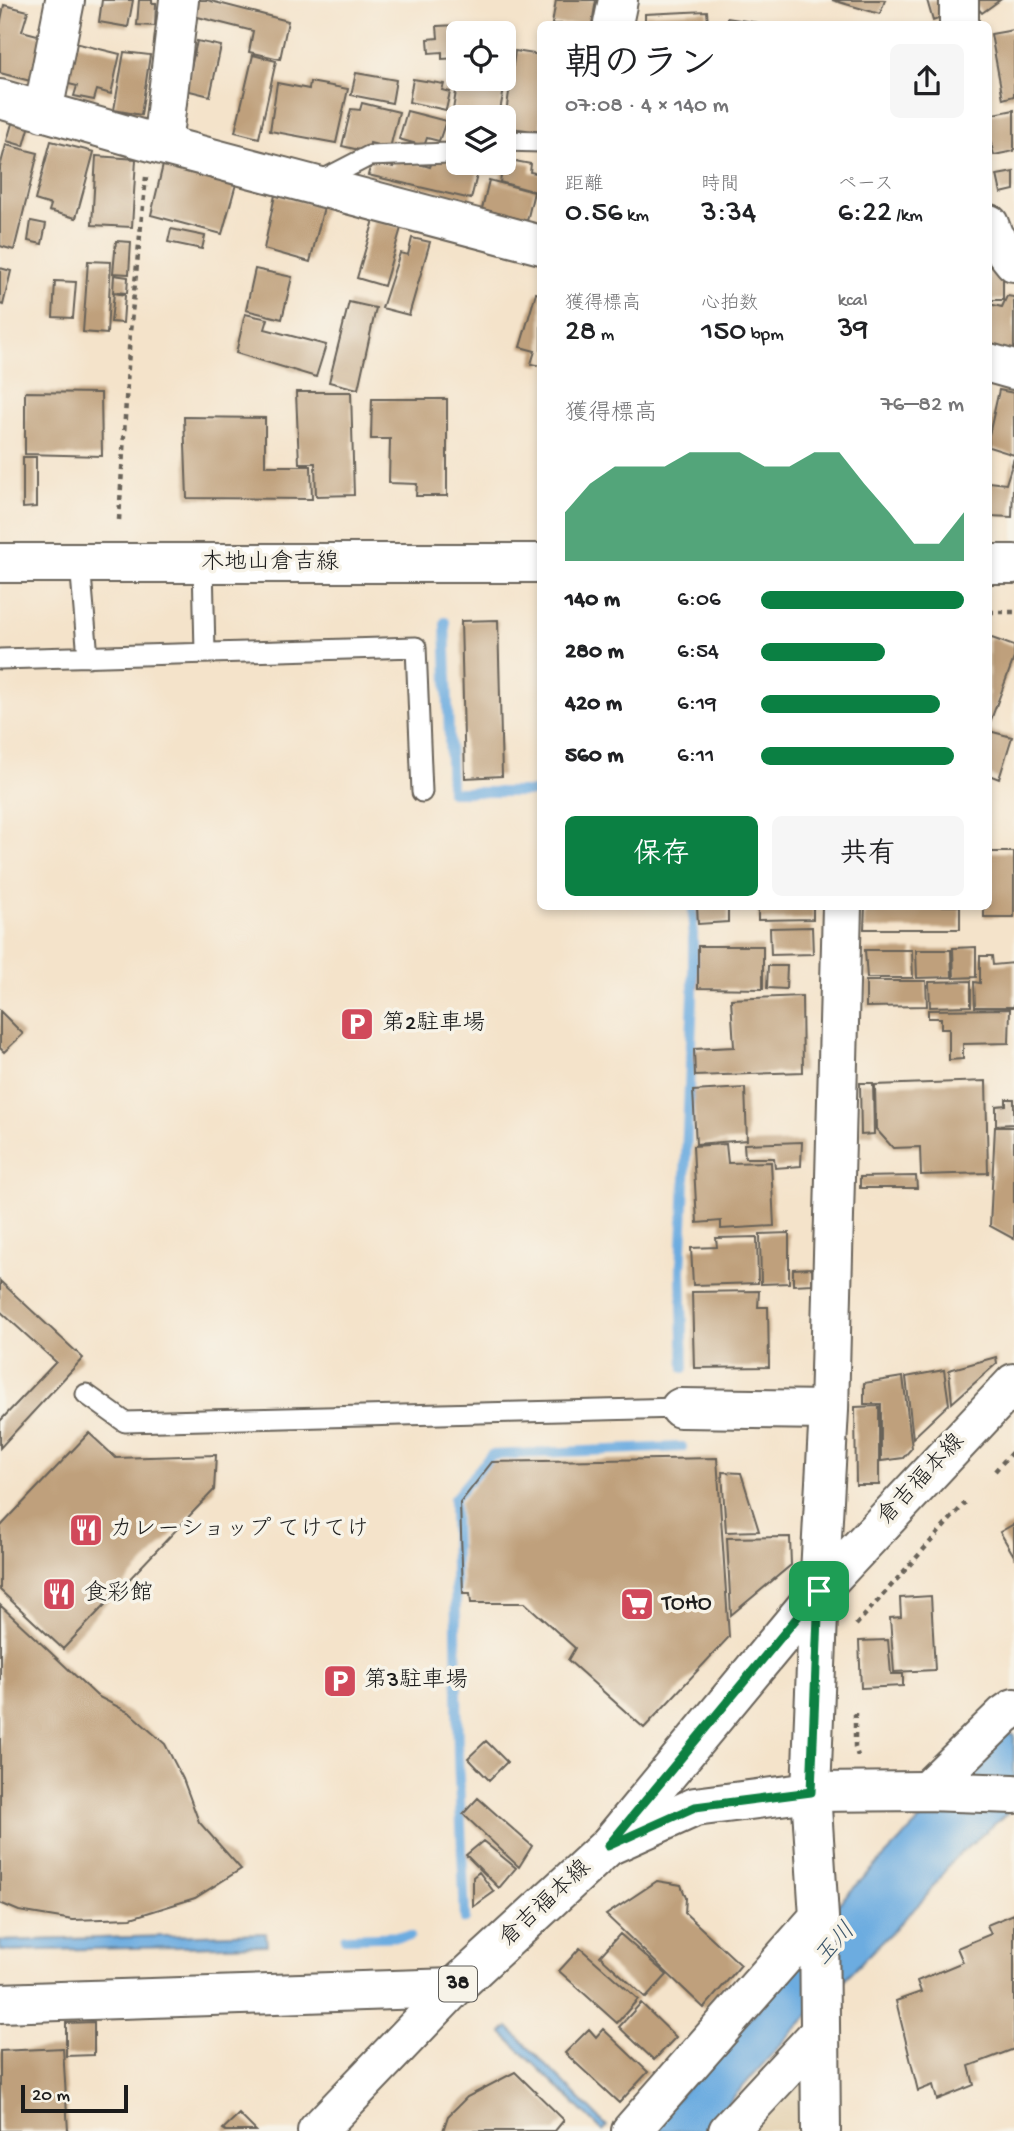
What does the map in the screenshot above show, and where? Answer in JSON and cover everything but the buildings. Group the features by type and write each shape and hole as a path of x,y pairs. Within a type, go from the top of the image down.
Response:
{"street":[{"path":"43,112 65,0"},
{"path":"156,144 179,0"},
{"path":"614,21 618,0"},
{"path":"959,0 960,21"},
{"path":"0,99 156,144 537,244"},
{"path":"992,232 1014,262"},
{"path":"992,364 1014,370"},
{"name":"木地山倉吉線","path":"0,563 537,563"},
{"path":"992,564 1014,564"},
{"path":"821,2131 818,1920 811,1792 829,1410 842,910"},
{"name":"倉吉福本線","path":"317,2131 454,1988 608,1846 819,1591 1014,1383"},
{"path":"680,1408 829,1410"},
{"path":"931,1791 1014,1708"},
{"path":"608,1846 695,1807 811,1792 931,1791 1014,1794"},
{"path":"631,2131 818,1920"},
{"path":"0,2003 454,1988"},
{"path":"728,2131 820,2025"}],"lane":[{"path":"516,141 537,142"},
{"path":"313,185 369,156 446,153"},
{"path":"79,563 88,657"},
{"path":"203,563 205,653"},
{"path":"0,659 416,647 422,792"},
{"path":"86,1394 125,1422 680,1408"}],"path":[{"path":"119,520 130,332 156,144"},
{"path":"992,612 1014,612"},
{"path":"995,1471 1014,1450"},
{"path":"853,1628 965,1503"},
{"path":"855,1707 855,1747 859,1758 867,1760"}],"shaded area":[{"path":"801,2079 806,2083 806,2131 741,2131"}],"water":[{"name":"玉川","path":"998,1731 1014,1735 1014,1807 953,1860 923,1900 791,2033 703,2131 647,2131 793,1971 838,1904 994,1745"},
{"path":"266,1933 267,1945 0,1951 0,1941"},
{"path":"508,2027 607,2126 603,2131 502,2033"}],"waterway":[{"path":"445,622 451,792 537,792"},
{"path":"684,1368 681,1271 693,996 693,910"},
{"path":"465,1919 458,1756 454,1499 491,1455 682,1447"},
{"path":"345,1938 410,1936"}],"place":[{"name":"第2駐車場","path":"357,1024"},
{"name":"カレーショップ てけてけ","path":"86,1530"},
{"name":"食彩館","path":"59,1594"},
{"name":"TOHO","path":"637,1604"},
{"name":"第3駐車場","path":"340,1681"}],"route":[{"path":"819,1591 811,1792 695,1807 608,1846 766,1655 819,1591"}]}
